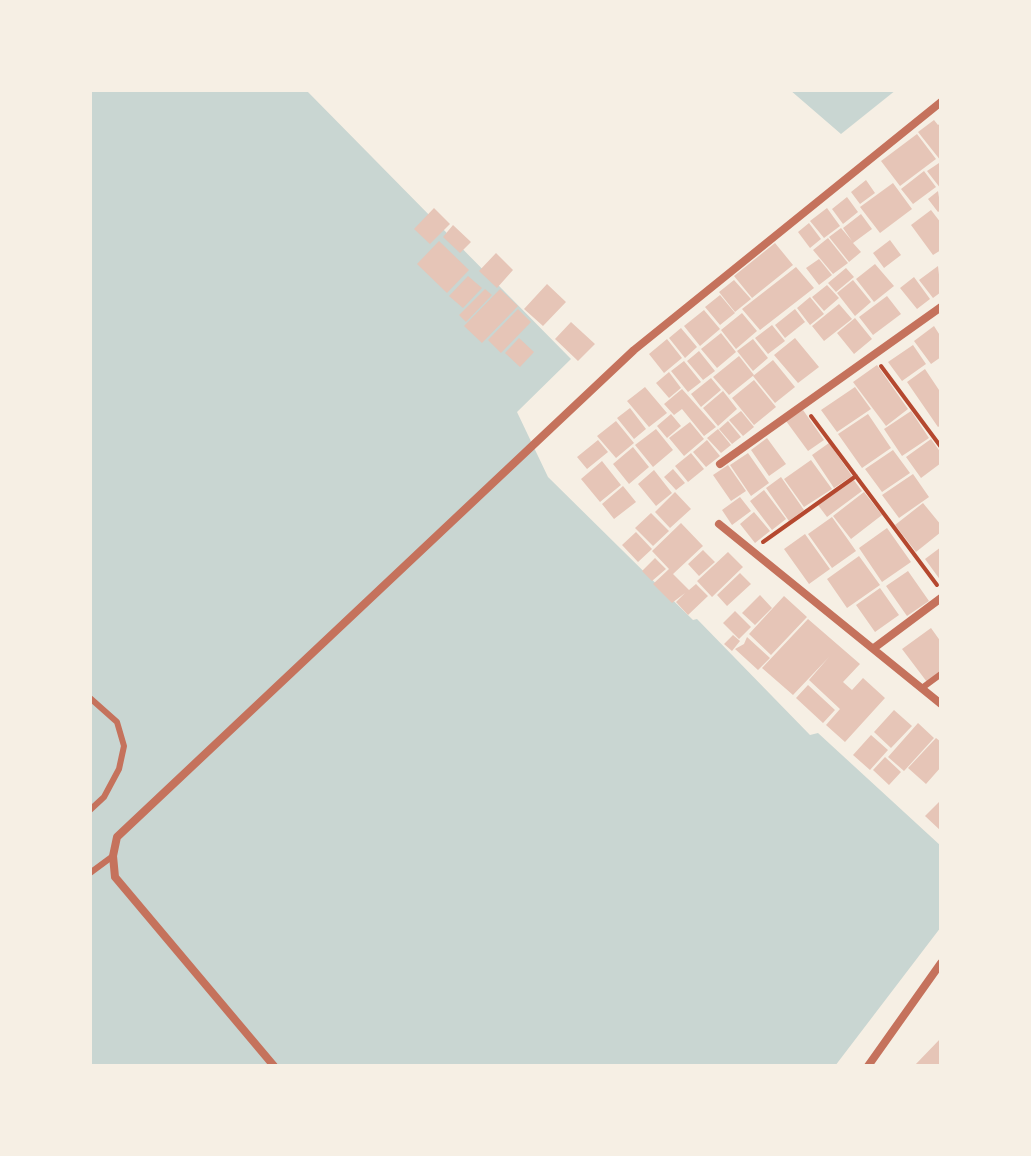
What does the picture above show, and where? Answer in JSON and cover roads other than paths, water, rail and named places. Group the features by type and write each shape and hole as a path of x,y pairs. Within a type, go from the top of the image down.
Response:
{"street":[{"path":"274,1066 115,877 113,856 117,837 634,350 941,102"},
{"path":"720,464 941,307"},
{"path":"719,524 941,704"},
{"path":"874,648 941,598"},
{"path":"868,1066 941,963"}],"lane":[{"path":"922,688 941,674"},
{"path":"90,698 117,722 124,746 119,769 104,797 90,810"},
{"path":"90,873 113,856"}]}
